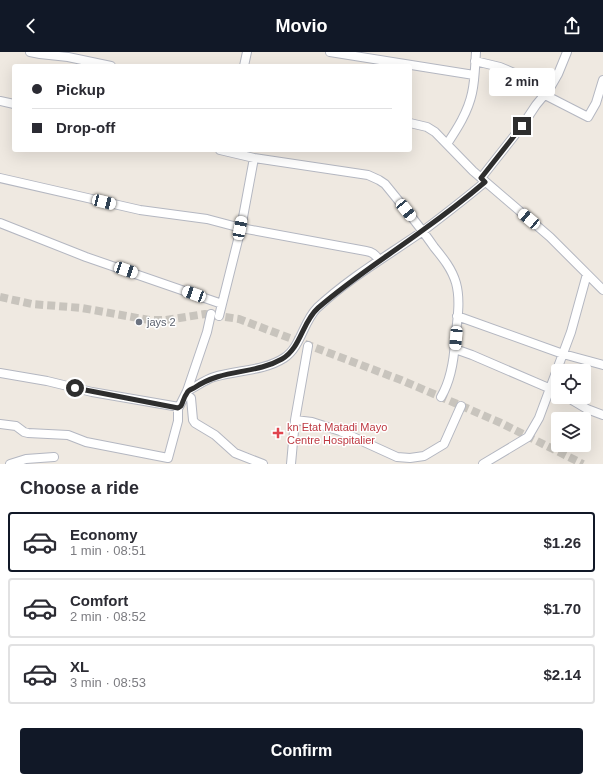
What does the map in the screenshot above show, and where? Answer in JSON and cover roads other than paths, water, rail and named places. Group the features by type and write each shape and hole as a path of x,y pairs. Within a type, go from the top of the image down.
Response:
{"street":[{"path":"30,52 68,57 101,64"},
{"path":"244,64 247,52"},
{"path":"330,52 405,64"},
{"path":"448,144 470,103 476,52"},
{"path":"187,393 212,377 261,367 284,358 291,353 307,322 316,309 379,260 422,231 483,180 547,91 558,74 567,52"},
{"path":"475,61 500,67 547,91 588,117 596,103 603,80"},
{"path":"412,65 474,75"},
{"path":"0,102 12,104"},
{"path":"412,123 432,130 448,144 483,180 550,237 603,290"},
{"path":"232,152 254,158 374,177 385,184 453,273 458,295 455,348 452,369 441,397"},
{"path":"0,424 16,426 28,433 68,435 86,442 168,458 178,421 178,408 181,406 187,393 207,332 222,304 240,228 254,158"},
{"path":"0,178 140,210 207,219 240,228 372,252 379,260"},
{"path":"0,223 86,257 222,304"},
{"path":"561,364 575,320 587,274"},
{"path":"458,316 563,354 603,365"},
{"path":"291,464 295,420 308,346"},
{"path":"455,348 551,390"},
{"path":"0,373 178,408"},
{"path":"187,393 191,398 193,420 195,423 215,435 235,453 263,464"},
{"path":"483,464 528,437 551,396"},
{"path":"579,404 603,415"},
{"path":"295,420 312,422 340,431 397,457 410,458 424,456 444,444 461,406"},
{"path":"10,464 26,459 54,457"}],"tunnel":[{"path":"0,297 32,304 82,308 149,320 166,320 205,314 239,319 401,380 501,423 583,464"}],"place":[{"name":"jays 2","path":"139,322"},
{"name":"kn Etat Matadi Mayo Centre Hospitalier","path":"278,433"}]}
